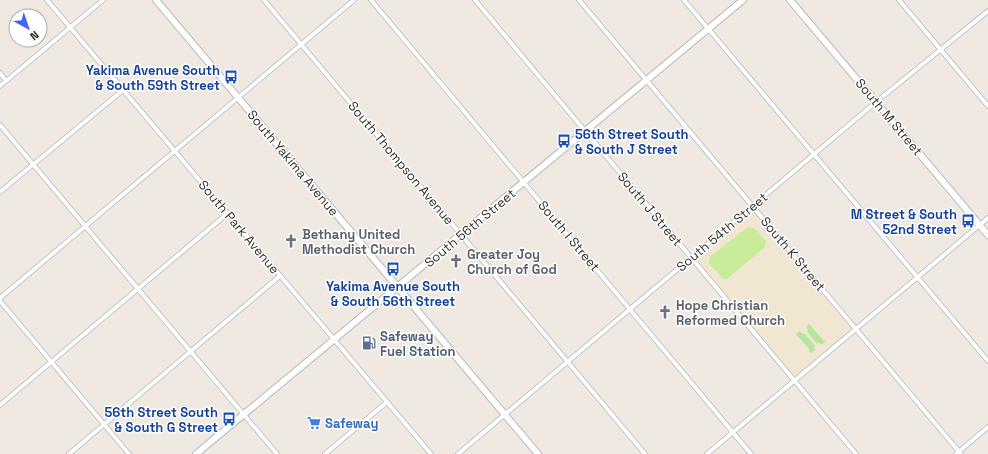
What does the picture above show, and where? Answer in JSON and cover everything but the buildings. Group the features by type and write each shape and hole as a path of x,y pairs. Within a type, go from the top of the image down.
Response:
{"main road":[{"name":"South Yakima Avenue","path":"156,0 538,454"},
{"name":"South 56th Street","path":"196,454 743,0"},
{"name":"South M Street","path":"790,0 988,235"}],"street":[{"name":"South Park Avenue","path":"47,0 431,454"},
{"path":"0,86 103,0"},
{"name":"South Thompson Avenue","path":"264,0 645,454"},
{"path":"0,298 354,0"},
{"name":"South I Street","path":"371,0 751,454"},
{"name":"South J Street","path":"475,0 856,454"},
{"name":"South K Street","path":"579,0 959,453"},
{"path":"684,0 988,361"},
{"path":"899,0 988,106"},
{"name":"South 54th Street","path":"458,454 876,102 988,11"},
{"path":"0,73 6,81"},
{"path":"0,192 123,90"},
{"path":"0,125 277,454"},
{"path":"0,405 228,214"},
{"path":"707,454 988,218"},
{"path":"69,454 280,276"},
{"path":"0,301 129,454"},
{"path":"325,454 387,402"},
{"path":"959,453 988,427"}],"shaded area":[{"path":"753,206 856,329 795,381 692,258"}],"green space":[{"path":"748,227 754,228 766,241 765,247 727,279 723,279 709,263 710,257"},
{"path":"809,324 823,340 826,341 821,345 819,342 817,344 807,331 808,330 806,327"},
{"path":"800,331 802,334 804,333 815,346 813,347 815,350 811,353 796,334"}],"place":[{"name":"Yakima Avenue South & South 59th Street","path":"231,77"},
{"name":"56th Street South & South J Street","path":"564,141"},
{"name":"M Street & South 52nd Street","path":"968,221"},
{"name":"Bethany United Methodist Church","path":"291,241"},
{"name":"Greater Joy Church of God","path":"456,261"},
{"name":"Yakima Avenue South & South 56th Street","path":"393,269"},
{"name":"Hope Christian Reformed Church","path":"665,312"},
{"name":"Safeway Fuel Station","path":"369,343"},
{"name":"56th Street South & South G Street","path":"229,419"},
{"name":"Safeway","path":"314,423"}]}
